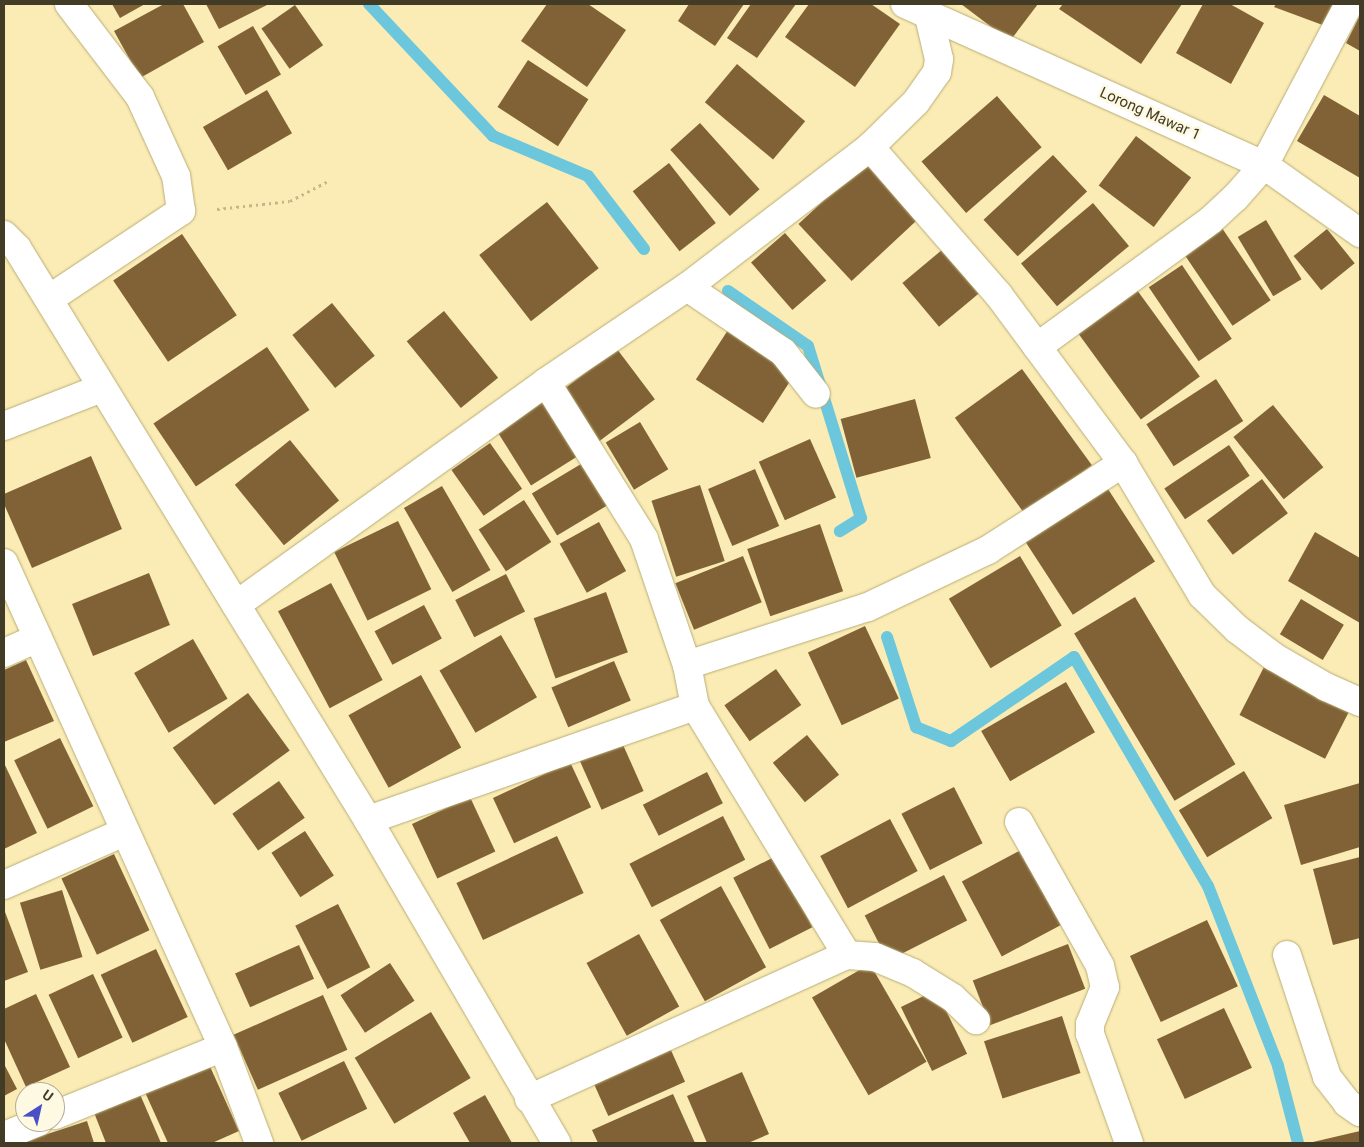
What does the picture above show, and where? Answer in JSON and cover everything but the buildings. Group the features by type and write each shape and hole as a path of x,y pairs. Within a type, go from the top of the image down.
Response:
{"street":[{"path":"49,300 181,211 176,176 140,97 69,4"},
{"path":"1037,347 1211,220 1264,165 1349,4"},
{"path":"236,605 546,382 687,287 870,147 916,102 937,72 939,59 919,8"},
{"name":"Lorong Mawar 1","path":"919,8 1264,165 1360,233"},
{"path":"870,147 998,294 1123,463 1202,594 1230,622 1274,657 1326,687 1360,702"},
{"path":"10,242 49,300 368,820 529,1099 557,1143"},
{"path":"687,287 783,352 816,394"},
{"path":"546,382 644,539 687,665 695,706 847,954"},
{"path":"4,426 102,388"},
{"path":"687,665 868,607 988,550 1123,463"},
{"path":"4,563 223,1048 259,1143"},
{"path":"4,653 38,638"},
{"path":"368,820 695,706"},
{"path":"1019,822 1100,966 1105,987 1090,1024 1090,1034 1128,1143"},
{"path":"4,885 124,832"},
{"path":"529,1099 847,954 875,957 913,973 953,998 976,1020"},
{"path":"1287,955 1328,1077 1347,1103 1360,1112"},
{"path":"65,1111 223,1048"}],"path":[{"path":"181,211 290,201 330,180"}],"waterway":[{"path":"369,4 493,136 588,176 644,249"},
{"path":"728,291 808,346 861,518 840,531"},
{"path":"887,637 916,727 951,741 1074,657 1208,886 1278,1066 1298,1143"}]}
